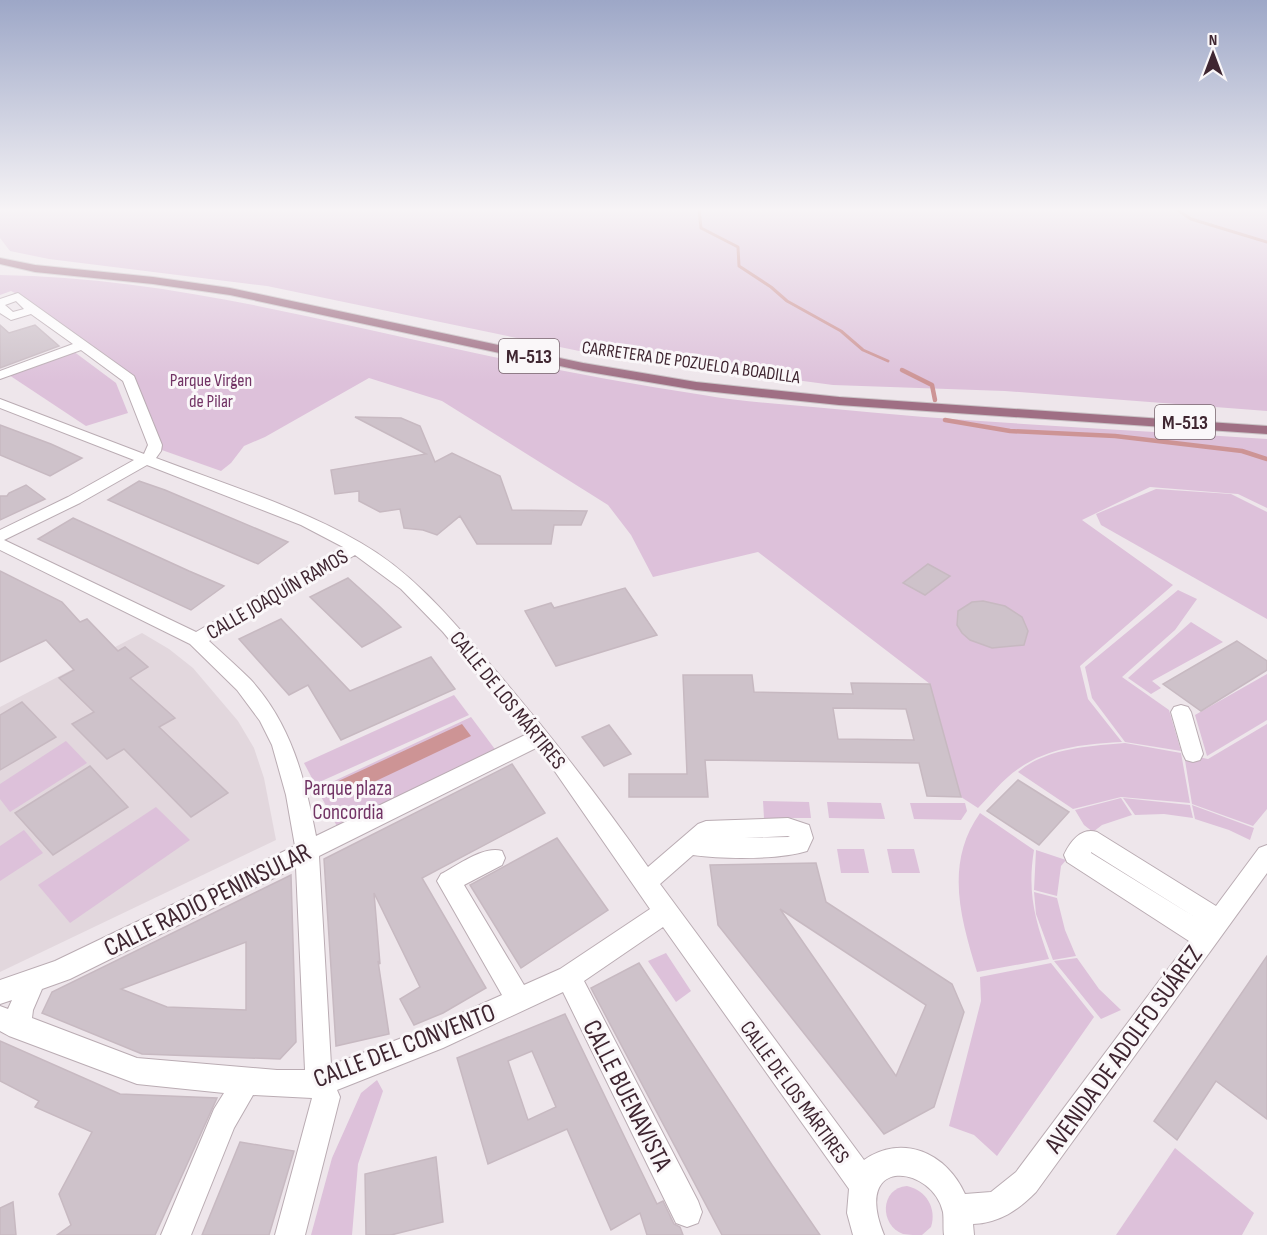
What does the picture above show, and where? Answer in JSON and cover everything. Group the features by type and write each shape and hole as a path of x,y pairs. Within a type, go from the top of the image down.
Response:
{"main road":[{"name":"CARRETERA DE POZUELO A BOADILLA","path":"32,267 138,278 246,294 324,309 542,359 693,386 798,398 1168,420 1267,430"},
{"name":"CARRETERA DE POZUELO A BOADILLA","path":"0,269 46,269"}],"street":[{"path":"0,305 11,316 33,310 129,379 155,445 154,451 146,460 74,500 0,536"},
{"path":"0,375 82,345"},
{"name":"CALLE DE LOS MÁRTIRES","path":"0,403 307,522 357,547 407,585 449,628 541,736 665,912 864,1185"},
{"path":"0,544 197,640 244,685 268,717 282,745 297,795 307,850 319,1083 326,1097 290,1235"},
{"name":"CALLE JOAQUÍN RAMOS","path":"197,640 357,547"},
{"path":"1181,712 1193,754"},
{"name":"CALLE RADIO PENINSULAR","path":"0,992 61,971 541,736"},
{"path":"1089,839 1209,914 1195,932 1075,855 1089,839"},
{"path":"646,882 690,845"},
{"name":"AVENIDA DE ADOLFO SUÁREZ","path":"958,1222 1009,1199 1026,1182 1267,855"},
{"path":"494,858 449,881 520,1001"},
{"name":"CALLE DEL CONVENTO","path":"33,982 20,1010 9,1023 137,1071 277,1083 319,1083 434,1039 569,977 665,912"},
{"name":"CALLE BUENAVISTA","path":"569,977 687,1212"},
{"path":"176,1235 224,1119 247,1080"},
{"path":"869,1235 861,1214 864,1185 870,1174 892,1161 918,1164 942,1182 958,1222"}],"shaded area":[{"path":"142,633 169,649 193,668 238,721 254,748 264,778 276,840 0,972 0,707"},
{"path":"462,724 471,736 340,798 332,784"}],"green space":[{"path":"111,267 1267,267 1267,411 1005,391 833,385 584,352 267,286"},
{"name":"Parque Virgen de Pilar","path":"0,275 120,283 180,292 298,314 532,365 733,399 935,418 1267,439 1267,508 1238,494 1150,487 1082,520 1173,585 1080,666 1088,699 1122,742 1068,748 1042,756 1012,773 978,808 961,797 930,684 758,552 653,577 631,535 608,505 442,401 369,378 265,437 244,446 231,463 221,471 159,449 154,423 134,379 21,296 11,291 0,295"},
{"path":"73,351 116,383 128,413 86,426 9,375"},
{"path":"1156,489 1231,494 1267,512 1267,619 1101,525 1096,514"},
{"path":"1178,590 1197,599 1175,630 1122,677 1169,710 1181,751 1125,742 1092,698 1085,667"},
{"path":"1191,622 1223,642 1152,681 1161,688 1151,694 1128,678"},
{"path":"1267,674 1267,720 1207,756 1195,715"},
{"path":"454,695 469,715 315,784 304,763"},
{"name":"Parque plaza Concordia","path":"471,717 497,752 339,830 317,789"},
{"path":"1267,724 1267,809 1253,826 1192,804 1184,754 1208,759"},
{"path":"66,741 87,763 10,812 0,799 0,784"},
{"path":"1125,743 1181,753 1190,803 1121,797 1073,809 1018,772 1029,764 1055,753 1083,747"},
{"path":"1121,798 1132,815 1102,825 1093,832 1084,825 1075,810"},
{"path":"1123,798 1190,805 1193,818 1164,814 1135,815"},
{"path":"763,801 809,802 811,818 764,818"},
{"path":"827,802 881,803 885,819 829,818"},
{"path":"910,803 965,803 967,811 961,820 914,819"},
{"path":"1192,805 1254,828 1250,840 1229,830 1195,819"},
{"path":"156,807 190,840 70,923 38,885"},
{"path":"980,813 1034,850 1032,893 1049,959 977,972 961,912 959,872 962,852 969,832"},
{"path":"24,830 43,853 0,881 0,846"},
{"path":"837,849 864,849 869,873 841,873"},
{"path":"887,849 914,849 920,873 892,873"},
{"path":"1036,850 1066,860 1061,866 1057,896 1034,890"},
{"path":"1034,892 1057,898 1065,930 1076,956 1053,960 1036,914"},
{"path":"666,953 691,991 676,1002 648,961"},
{"path":"1077,958 1099,989 1121,1010 1101,1019 1054,961"},
{"path":"1051,963 1094,1017 997,1156 974,1135 949,1126 981,1001 980,977"},
{"path":"377,1080 383,1091 358,1164 352,1235 311,1235 332,1158 361,1093"},
{"path":"1175,1148 1254,1213 1242,1235 1116,1235"},
{"path":"907,1186 920,1191 931,1207 931,1227 922,1235 903,1234 895,1229 887,1215 886,1207 892,1193 898,1188"}],"building":[{"path":"0,325 9,333 35,325 59,346 0,368"},
{"path":"355,417 401,418 420,426 435,462 452,453 500,476 512,510 587,511 581,525 554,525 551,544 477,544 460,516 437,535 423,530 404,528 400,509 380,512 359,501 359,491 335,494 331,470 426,454"},
{"path":"0,425 82,458 50,476 0,455"},
{"path":"139,481 288,542 258,564 108,500"},
{"path":"26,485 45,499 0,520 0,496 7,496"},
{"path":"73,518 224,586 191,610 38,539"},
{"path":"928,564 950,576 925,595 903,583"},
{"path":"0,571 62,602 80,622 87,619 118,651 125,647 148,667 130,678 175,718 159,727 228,793 191,817 124,749 107,759 72,724 94,712 59,678 74,670 46,640 0,662"},
{"path":"348,578 401,627 362,647 310,597"},
{"path":"625,588 657,635 556,666 525,611 551,603 554,608"},
{"path":"983,601 1005,606 1022,617 1028,631 1024,645 992,648 970,640 962,633 957,625 958,611 972,602"},
{"path":"281,619 350,691 431,657 455,689 341,740 308,685 289,695 239,639"},
{"path":"1237,641 1267,661 1267,670 1201,711 1163,684"},
{"path":"683,675 752,675 754,692 853,694 851,683 930,684 961,797 927,796 919,763 705,760 708,797 629,797 629,774 687,774","holes":["833,708 906,709 914,740 838,739"]},
{"path":"22,702 56,737 0,770 0,715"},
{"path":"609,725 631,754 604,766 582,737"},
{"path":"512,764 545,813 422,878 486,988 443,1013 414,1025 400,999 420,987 374,893 380,964 378,961 389,1034 336,1046 324,859"},
{"path":"90,766 128,807 53,855 15,813"},
{"path":"1018,780 1069,812 1039,845 987,811"},
{"path":"557,838 608,910 521,968 470,885"},
{"path":"816,863 826,902 952,984 964,1012 934,1107 884,1134 718,925 710,865","holes":["780,909 926,1005 896,1076"]},
{"path":"291,875 296,1042 280,1059 142,1054 42,1013 52,992","holes":["246,942 246,1010 167,1007 121,989"]},
{"path":"1267,956 1267,1119 1216,1081 1177,1140 1154,1121"},
{"path":"639,963 820,1235 722,1235 591,988"},
{"path":"565,1014 657,1204 663,1201 674,1224 680,1227 683,1235 647,1235 640,1213 611,1230 567,1129 488,1164 457,1058","holes":["532,1051 556,1107 528,1120 508,1061"]},
{"path":"0,1041 120,1094 217,1098 155,1235 57,1235 71,1225 59,1194 92,1132 35,1107 39,1101 0,1081"},
{"path":"240,1142 294,1151 269,1235 202,1235"},
{"path":"436,1157 443,1222 391,1235 366,1235 365,1174"},
{"path":"13,1202 16,1235 0,1235 0,1208"}],"waterway":[{"path":"740,267 771,287 787,301 841,331 863,350 888,361"},
{"path":"902,370 932,385 935,400"},
{"path":"945,420 1010,431 1115,436 1242,451 1267,459"}]}
